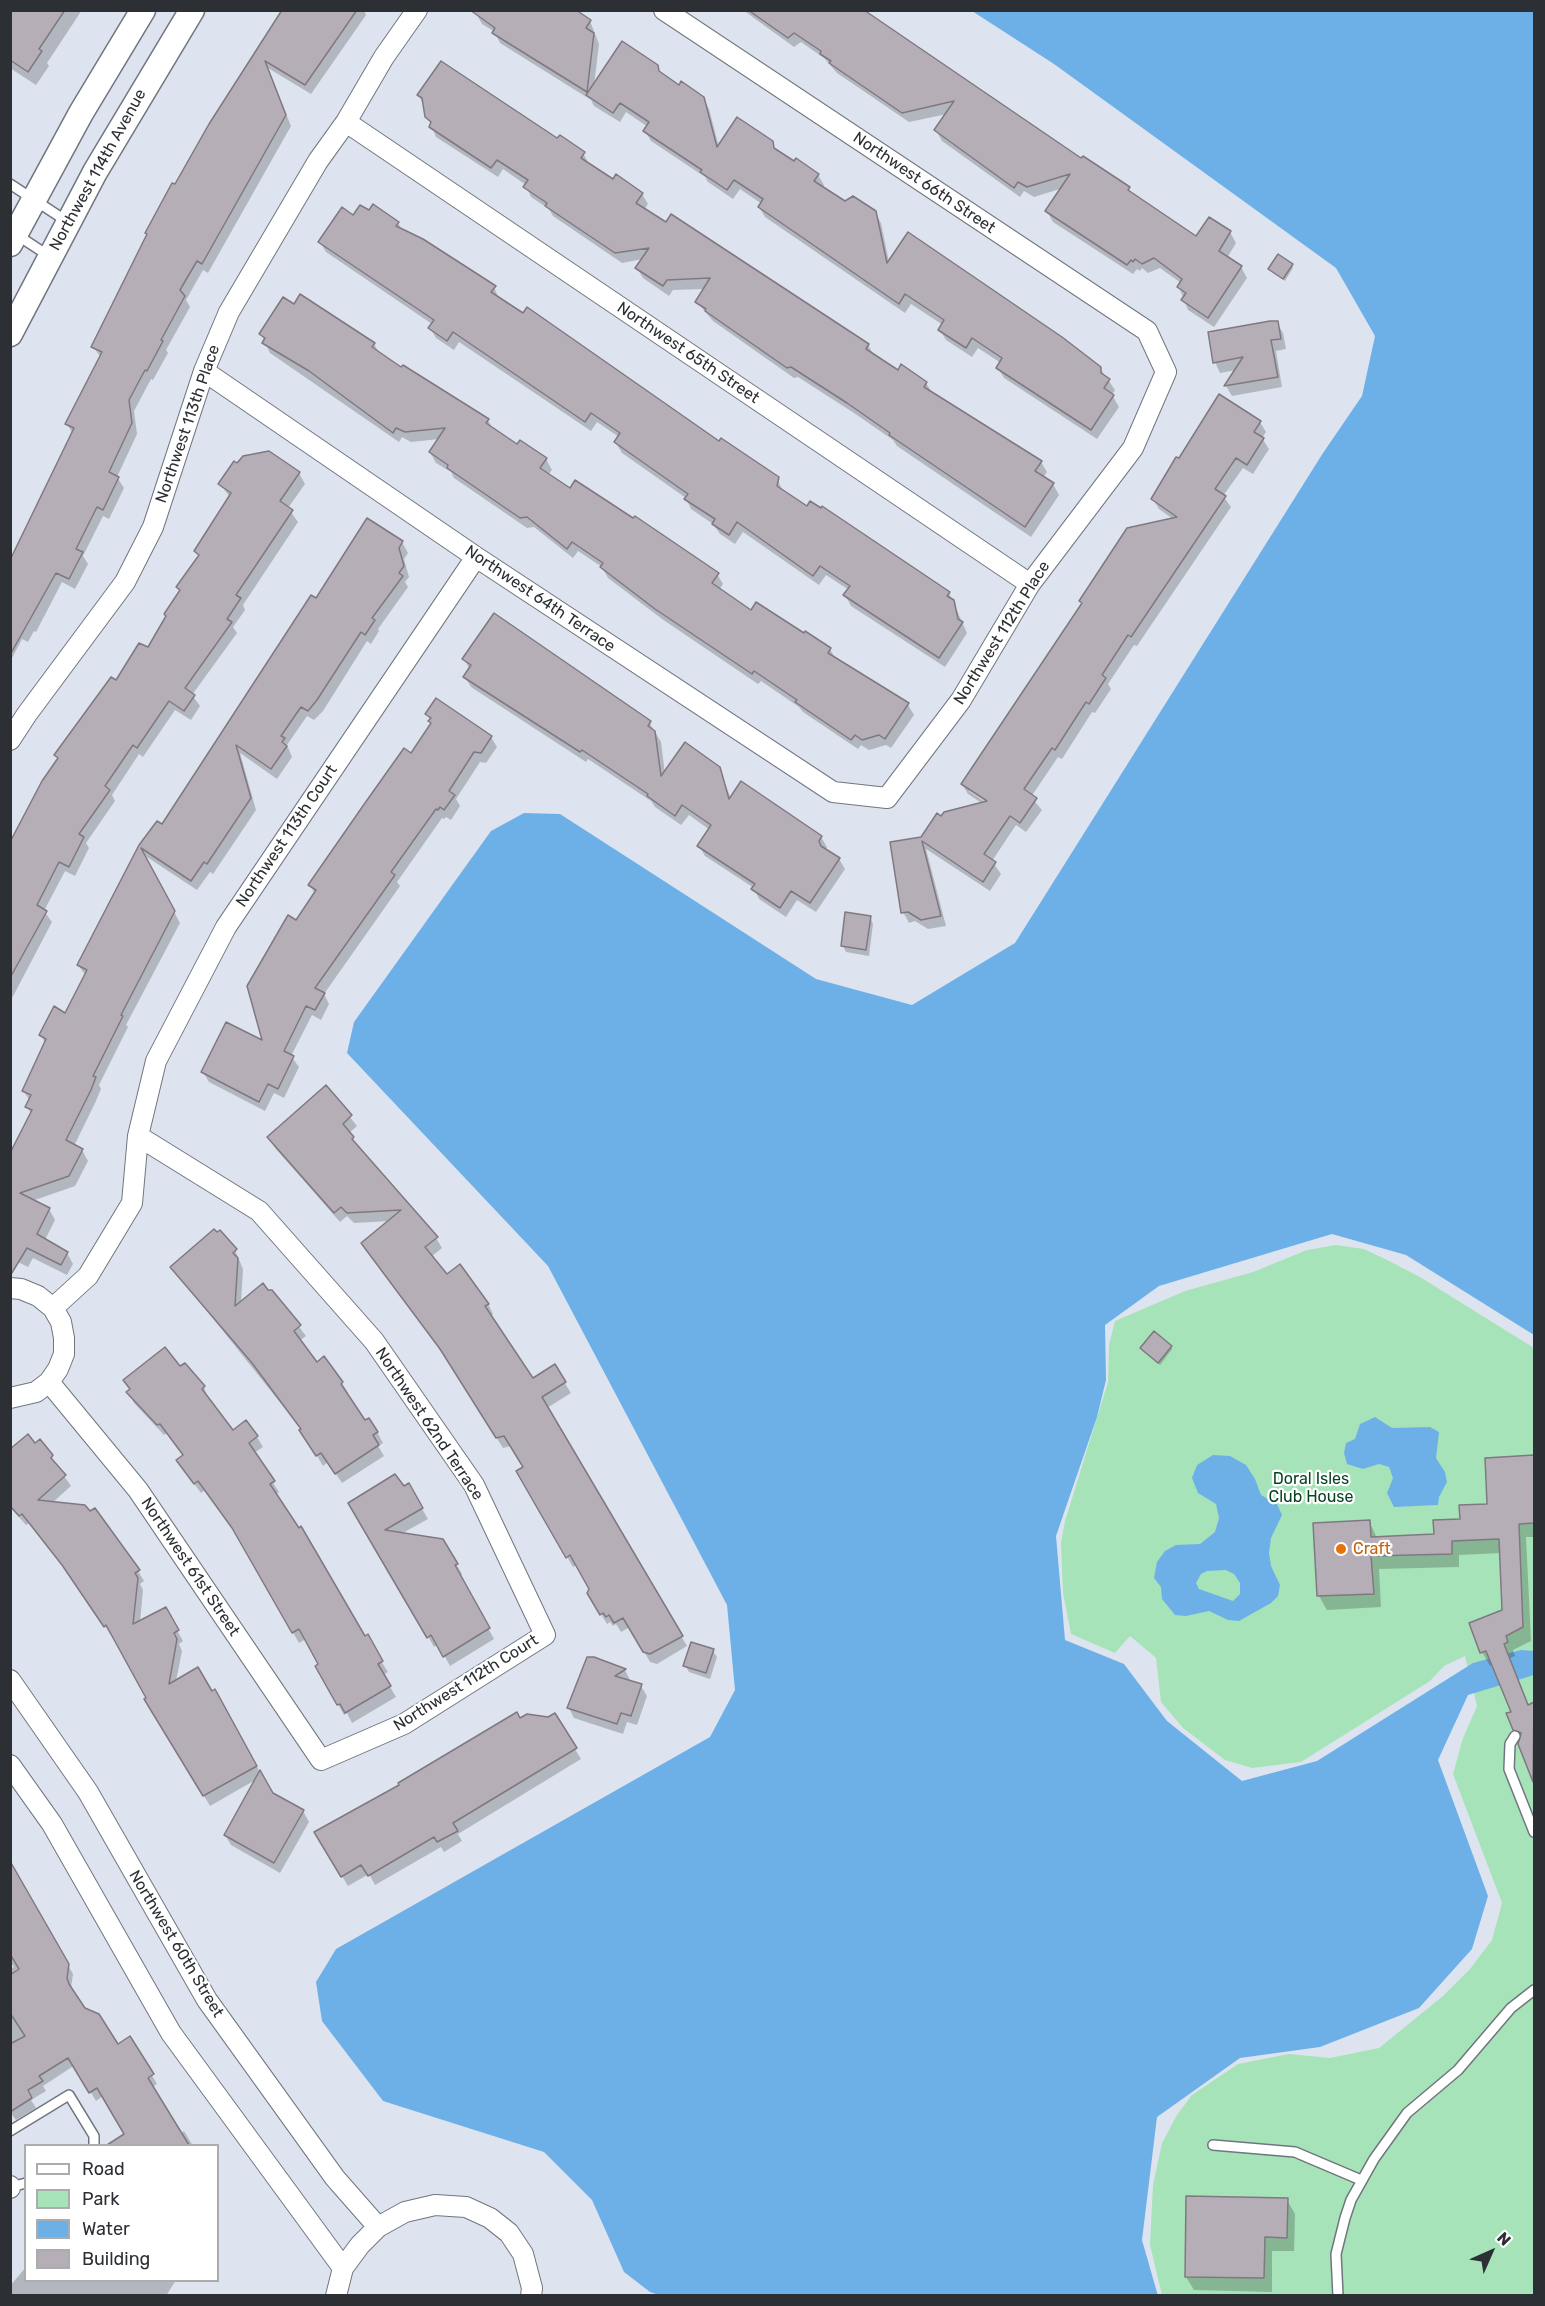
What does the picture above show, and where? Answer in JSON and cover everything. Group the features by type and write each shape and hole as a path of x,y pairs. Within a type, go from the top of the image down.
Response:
{"street":[{"path":"12,236 81,113 143,10"},
{"name":"Northwest 114th Avenue","path":"10,334 68,222 150,77 192,10"},
{"name":"Northwest 113th Place","path":"10,740 125,582 153,527 204,371 229,312 318,161 346,122 384,57 417,10"},
{"name":"Northwest 66th Street","path":"664,10 1147,331 1166,372"},
{"name":"Northwest 65th Street","path":"346,122 1030,584"},
{"name":"Northwest 64th Terrace","path":"204,371 476,557 833,792 887,798"},
{"name":"Northwest 112th Place","path":"887,798 961,700 1030,584 1133,448 1166,372"},
{"name":"Northwest 113th Court","path":"53,1308 88,1276 132,1203 138,1136 156,1061 226,927 476,557"},
{"name":"Northwest 62nd Terrace","path":"138,1136 259,1211 374,1341 474,1485 545,1635"},
{"path":"10,1288 21,1289 38,1296 53,1308 61,1322 64,1354 58,1370 36,1392 10,1398"},
{"name":"Northwest 61st Street","path":"48,1382 138,1490 321,1760"},
{"name":"Northwest 112th Court","path":"321,1760 404,1724 545,1635"},
{"name":"Northwest 60th Street","path":"10,1680 88,1792 207,2000 335,2178 378,2227"},
{"path":"10,1765 52,1824 171,2033 343,2268"},
{"path":"336,2295 343,2268 378,2227 405,2212 435,2205 466,2207 490,2218 509,2233 523,2254 532,2288 531,2295"}],"lane":[{"path":"10,184 68,222"},
{"path":"12,236 50,257"},
{"path":"1515,1736 1510,1744 1509,1768 1534,1832"},
{"path":"1338,2295 1336,2254 1345,2218 1361,2180 1407,2113 1458,2070 1511,2008 1534,1990"},
{"path":"10,2131 69,2096 94,2136 94,2144"},
{"path":"1213,2145 1295,2152 1361,2180"}],"green space":[{"name":"Doral Isles Club House","path":"1336,1245 1364,1249 1420,1277 1534,1348 1534,2295 1162,2295 1150,2245 1153,2185 1162,2143 1177,2115 1192,2095 1238,2064 1289,2054 1330,2058 1379,2048 1443,1996 1470,1969 1492,1940 1502,1903 1453,1774 1463,1738 1477,1706 1465,1656 1444,1666 1430,1681 1301,1762 1252,1768 1225,1760 1183,1728 1161,1702 1156,1658 1130,1636 1115,1653 1071,1634 1063,1593 1061,1543 1065,1521 1108,1382 1109,1345 1115,1321 1185,1291 1253,1272 1307,1250"}],"water":[{"path":"972,11 1534,11 1534,1335 1406,1255 1332,1234 1159,1286 1105,1325 1106,1380 1097,1417 1056,1536 1065,1640 1124,1664 1167,1721 1242,1781 1317,1761 1473,1663 1521,1650 1534,1651 1534,1675 1468,1695 1438,1760 1488,1896 1472,1949 1419,2008 1320,2047 1240,2058 1157,2117 1142,2240 1158,2296 662,2296 650,2292 624,2272 592,2200 544,2152 383,2101 322,2021 316,1982 336,1949 710,1737 735,1690 727,1605 548,1266 347,1053 354,1022 491,831 524,813 560,814 816,979 912,1005 1015,943 1323,453 1362,396 1375,336 1336,268 1054,64"},
{"path":"1375,1417 1392,1428 1430,1427 1439,1432 1436,1458 1445,1472 1447,1482 1439,1497 1438,1505 1394,1507 1387,1493 1393,1478 1389,1467 1379,1464 1363,1469 1347,1464 1344,1453 1346,1443 1355,1439 1360,1424"},
{"path":"1213,1455 1230,1456 1246,1465 1261,1495 1277,1504 1282,1515 1271,1538 1269,1553 1271,1566 1280,1585 1278,1596 1271,1603 1239,1621 1228,1620 1209,1611 1186,1616 1175,1615 1162,1599 1161,1587 1154,1578 1157,1562 1165,1551 1176,1545 1200,1544 1215,1532 1219,1518 1216,1504 1198,1493 1192,1478 1197,1465","holes":["1226,1570 1234,1574 1240,1583 1240,1594 1233,1601 1199,1589 1196,1583 1201,1574 1207,1571"]}],"building":[{"path":"10,10 65,10 39,49 42,51 28,72 10,60"},
{"path":"282,10 357,10 305,85 265,61 286,115 202,264 197,261 180,290 185,296 147,371 145,370 129,400 132,423 109,472 119,477 103,510 97,507 76,549 83,552 69,579 56,573 10,655 10,560 74,428 65,424 102,352 91,347 147,234 145,233 172,183 175,184 209,124"},
{"path":"470,10 576,10 591,20 586,28 594,33 587,92 492,33 495,28"},
{"path":"748,10 864,10 1081,158 1083,156 1130,187 1128,190 1196,236 1209,217 1231,231 1219,251 1242,266 1208,318 1181,300 1186,293 1177,287 1182,279 1154,258 1142,264 1135,259 1133,262 1131,260 1127,265 1045,211 1070,174 1027,187 1018,182 1014,188 934,130 954,101 902,113 829,63 831,61 820,54 821,51 794,33 788,38"},
{"path":"622,41 658,65 659,71 679,85 681,81 704,97 717,147 737,117 773,141 774,148 794,161 796,158 819,174 814,181 845,201 853,196 876,211 887,263 908,232 1062,337 1101,367 1101,373 1110,379 1104,388 1114,395 1091,430 996,368 1002,358 972,338 966,348 938,330 944,320 905,294 899,304 758,207 763,199 734,180 727,190 700,172 702,170 643,131 649,122 620,103 613,113 586,95"},
{"path":"441,61 557,138 560,135 585,152 581,158 613,179 616,174 643,193 636,203 666,222 671,214 869,344 866,349 898,370 901,364 927,382 924,387 1042,461 1035,471 1054,483 1025,527 889,435 890,433 847,403 791,367 787,368 705,311 706,309 695,302 710,278 667,280 663,286 635,268 649,248 615,253 545,206 547,203 523,187 528,180 497,160 491,168 429,127 431,122 425,117 422,98 417,95"},
{"path":"373,204 399,222 396,226 423,239 496,286 491,292 523,313 527,307 719,441 721,438 779,477 777,486 807,506 810,501 821,508 822,506 950,592 947,596 954,600 958,619 963,622 939,658 843,595 850,586 820,566 813,576 737,522 729,535 712,524 715,519 684,499 688,494 614,442 620,433 591,413 585,422 453,332 447,341 428,328 434,320 318,242 342,207 353,215 360,205 369,210"},
{"path":"1278,254 1293,264 1283,279 1268,269"},
{"path":"300,294 375,343 372,347 401,367 403,365 489,419 486,423 517,444 520,440 547,458 540,468 570,488 575,480 633,518 635,516 719,573 712,583 751,610 756,602 831,648 828,653 909,703 885,739 879,735 862,740 855,735 851,740 754,671 752,674 655,609 600,567 603,563 572,542 567,549 527,517 520,518 447,468 448,465 429,452 445,428 405,432 396,428 393,433 309,371 262,343 265,338 259,334 283,297 294,304"},
{"path":"1278,321 1281,339 1271,340 1278,377 1224,386 1243,357 1213,363 1208,332"},
{"path":"1219,394 1261,421 1254,432 1264,438 1247,465 1236,458 1215,489 1226,496 1131,637 1128,635 1102,675 1106,678 1089,704 1086,702 1055,750 1052,748 1024,789 1037,798 1020,823 1010,816 984,854 996,862 983,882 922,841 941,916 921,920 908,912 901,913 890,842 921,837 937,813 941,816 944,812 987,801 961,784 1082,603 1079,601 1127,528 1177,517 1151,499 1176,457 1179,458"},
{"path":"269,451 300,472 280,501 293,510 236,595 241,598 227,619 232,622 185,688 195,695 184,711 169,701 137,748 133,745 105,786 110,790 79,834 84,837 69,867 59,862 37,905 47,911 10,978 10,842 42,781 58,758 54,755 111,677 116,680 139,643 148,647 166,616 164,614 180,590 176,587 199,555 194,551 231,493 218,484 234,461 237,463 243,456"},
{"path":"367,518 403,541 399,548 404,566 399,573 403,576 372,618 375,620 365,635 361,632 308,711 301,707 281,736 285,738 282,742 287,746 271,769 236,745 251,798 207,864 204,862 191,881 141,848 175,911 121,1015 123,1016 93,1076 96,1077 91,1090 66,1140 83,1149 69,1176 20,1193 50,1208 37,1234 68,1252 61,1265 27,1248 10,1276 10,1153 32,1110 25,1107 31,1095 22,1091 46,1039 39,1035 54,1006 65,1013 87,970 77,965 139,845 157,821 162,824 311,595 316,598"},
{"path":"494,613 651,721 648,726 655,731 661,776 685,742 720,767 729,799 741,781 822,836 819,841 821,846 840,858 810,903 791,891 780,908 751,889 755,884 697,846 711,825 682,805 675,816 647,796 648,794 582,750 580,752 463,677 471,665 462,659"},
{"path":"436,698 492,736 481,753 474,752 449,791 455,795 444,810 440,807 436,809 391,872 395,875 315,988 325,993 315,1010 306,1006 284,1051 294,1056 278,1089 268,1084 259,1102 201,1072 226,1022 262,1040 247,986 288,915 296,920 316,890 308,885 365,803 404,748 411,753 431,723 428,721 431,718 425,714"},
{"path":"845,912 871,916 866,950 841,946"},
{"path":"326,1085 352,1115 343,1124 354,1137 352,1139 438,1237 425,1247 447,1274 460,1264 489,1304 485,1306 533,1378 555,1364 566,1382 542,1397 683,1636 650,1654 643,1652 623,1618 614,1623 609,1615 606,1617 603,1613 600,1615 570,1555 566,1558 516,1471 523,1467 504,1436 496,1438 440,1349 361,1243 401,1210 347,1213 341,1207 334,1213 267,1137"},
{"path":"214,1229 217,1232 220,1230 237,1249 233,1253 238,1258 235,1306 263,1283 268,1290 272,1290 301,1325 294,1331 317,1362 324,1356 343,1382 341,1384 365,1420 369,1418 378,1432 373,1435 379,1445 335,1474 321,1453 316,1456 299,1430 301,1429 252,1363 170,1267"},
{"path":"1154,1331 1172,1346 1158,1363 1140,1348"},
{"path":"165,1347 180,1366 185,1363 205,1386 202,1389 233,1430 246,1420 258,1436 249,1443 275,1481 270,1484 299,1528 301,1526 365,1636 368,1634 383,1661 378,1664 391,1686 345,1713 340,1704 337,1705 315,1666 318,1664 299,1629 292,1633 232,1528 198,1481 194,1484 176,1460 183,1455 160,1424 157,1425 126,1392 130,1389 123,1380"},
{"path":"28,1434 35,1443 40,1439 53,1455 51,1458 66,1475 38,1500 85,1505 90,1511 95,1508 140,1570 135,1573 138,1578 133,1624 166,1607 179,1630 174,1633 177,1639 169,1684 198,1667 212,1691 215,1689 257,1766 203,1796 144,1699 146,1698 106,1625 104,1627 62,1565 22,1514 19,1516 10,1506 10,1449"},
{"path":"1534,1455 1534,1523 1519,1524 1523,1627 1506,1636 1508,1642 1504,1644 1528,1705 1534,1702 1533,1782 1518,1744 1521,1733 1513,1730 1506,1713 1511,1712 1486,1651 1480,1653 1469,1623 1502,1610 1499,1539 1452,1541 1452,1554 1371,1556 1374,1594 1317,1596 1313,1523 1370,1520 1371,1537 1434,1534 1433,1520 1460,1519 1459,1505 1487,1504 1485,1458"},
{"path":"395,1474 404,1486 409,1483 423,1508 385,1530 443,1539 490,1628 443,1657 431,1635 427,1638 348,1503"},
{"path":"691,1642 714,1649 706,1673 683,1666"},
{"path":"587,1657 594,1657 626,1669 615,1676 642,1684 631,1716 621,1713 617,1724 567,1708"},
{"path":"517,1712 520,1718 527,1714 548,1717 555,1713 577,1748 453,1823 458,1831 437,1842 434,1837 368,1876 361,1865 341,1877 314,1832 399,1785 398,1783"},
{"path":"260,1770 273,1793 304,1810 274,1863 224,1835"},
{"path":"10,1861 69,1964 67,1978 69,1984 85,2008 99,2014 118,2044 130,2036 154,2074 148,2078 188,2144 109,2144 124,2134 97,2088 89,2093 68,2058 39,2076 43,2081 28,2090 32,2098 10,2112 10,2044 25,2036 10,2013 10,1975 19,1969 10,1954"},
{"path":"1186,2196 1288,2198 1287,2238 1265,2237 1264,2278 1185,2277"}],"place":[{"name":"Craft","path":"1341,1549"}]}
